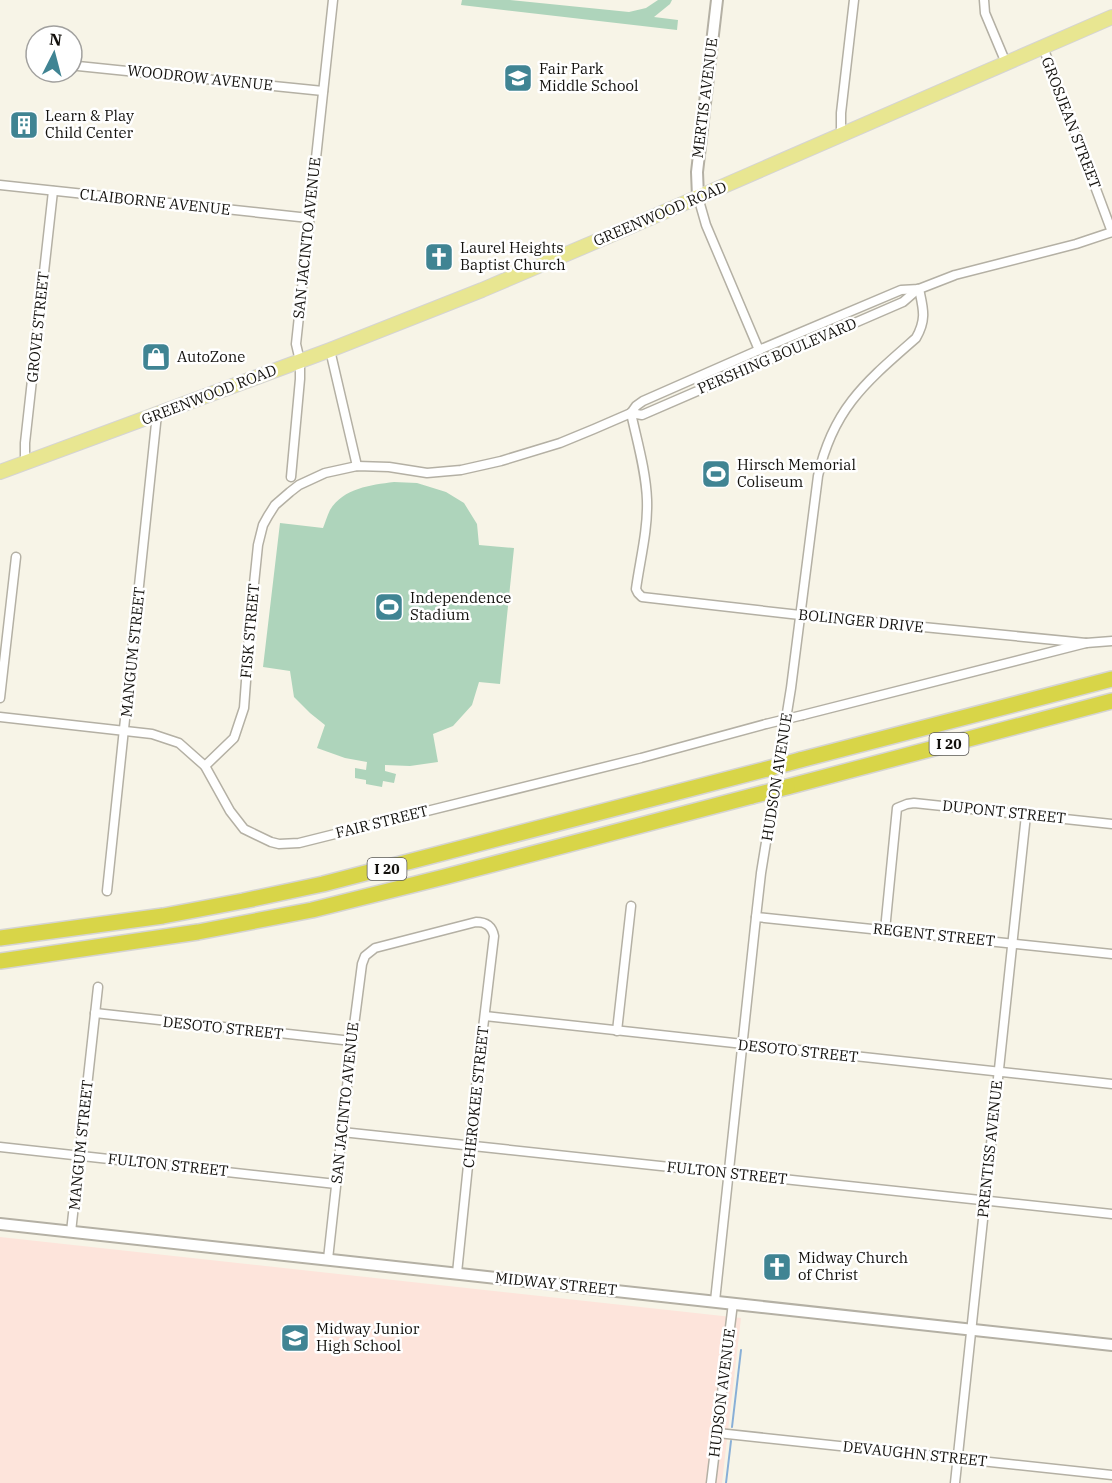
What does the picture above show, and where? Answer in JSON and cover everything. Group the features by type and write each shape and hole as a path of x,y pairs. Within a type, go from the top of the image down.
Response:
{"highway":[{"name":"I 20","path":"0,938 163,916 243,902 323,884 1112,679"},
{"name":"I 20","path":"2,961 198,932 312,910 1112,701"}],"main road":[{"name":"GREENWOOD ROAD","path":"0,472 330,350 482,290 1112,17"}],"street":[{"name":"SAN JACINTO AVENUE","path":"291,477 300,379 300,361 296,344 333,0"},
{"name":"MERTIS AVENUE","path":"698,197 697,172 717,0"},
{"path":"841,135 841,113 854,0"},
{"path":"984,0 985,14 1006,63"},
{"name":"GROSJEAN STREET","path":"1043,48 1112,232"},
{"name":"WOODROW AVENUE","path":"84,67 323,91"},
{"name":"CLAIBORNE AVENUE","path":"0,185 309,218"},
{"name":"GROVE STREET","path":"25,463 25,443 53,191"},
{"path":"698,197 706,225 759,350"},
{"name":"PERSHING BOULEVARD","path":"290,492 299,485 325,473 357,466 389,467 426,473 461,470 526,454 631,413 643,401 901,290 919,289 955,276 1076,244 1112,232"},
{"name":"PERSHING BOULEVARD","path":"631,413 642,415 903,302 919,289"},
{"name":"HUDSON AVENUE","path":"715,1301 761,873 791,688 818,476 827,445 838,421 858,392 872,376 916,338 924,321 919,289"},
{"path":"330,350 357,466"},
{"name":"BOLINGER DRIVE","path":"631,413 647,501 636,589 642,597 1086,643"},
{"name":"MANGUM STREET","path":"107,891 157,414"},
{"name":"FISK STREET","path":"206,766 234,738 244,708 258,544 268,516 281,499 290,492"},
{"path":"0,698 16,557"},
{"name":"BOLINGER DRIVE","path":"803,715 1086,643 1112,641"},
{"name":"FAIR STREET","path":"0,717 152,734 179,743 206,766 230,811 244,829 271,843 279,844 299,843 641,758 803,715"},
{"name":"DUPONT STREET","path":"885,930 897,808 914,803 1112,824"},
{"name":"PRENTISS AVENUE","path":"955,1483 1026,815"},
{"path":"617,1031 631,906"},
{"name":"REGENT STREET","path":"756,917 1112,954"},
{"name":"SAN JACINTO AVENUE","path":"328,1259 352,1041 365,956 375,948 476,922 487,924"},
{"name":"CHEROKEE STREET","path":"457,1273 494,936 487,924"},
{"name":"MANGUM STREET","path":"71,1232 98,987"},
{"name":"DESOTO STREET","path":"95,1013 352,1041"},
{"name":"DESOTO STREET","path":"485,1017 1112,1084"},
{"name":"FULTON STREET","path":"342,1132 1112,1214"},
{"name":"FULTON STREET","path":"0,1147 336,1184"},
{"name":"MIDWAY STREET","path":"0,1224 1112,1345"},
{"name":"HUDSON AVENUE","path":"711,1483 734,1303"},
{"name":"DEVAUGHN STREET","path":"718,1432 1112,1475"}],"shaded area":[{"path":"0,1237 741,1318 722,1483 0,1483"}],"green space":[{"path":"462,0 510,0 629,12 646,8 658,0 672,0 654,17 678,20 677,30 461,5"},
{"name":"Independence Stadium","path":"394,482 417,483 446,492 464,503 477,524 479,545 514,548 500,684 479,682 472,705 453,726 433,734 438,762 410,766 385,765 385,771 396,774 394,783 383,781 382,787 366,784 366,780 355,778 355,768 366,770 367,762 345,758 317,748 325,725 294,697 290,671 263,667 280,523 323,528 330,510 350,492 367,486"}],"waterway":[{"path":"732,1427 741,1350"},
{"path":"726,1483 731,1441"}],"place":[{"name":"Fair Park Middle School","path":"518,78"},
{"name":"Learn & Play Child Center","path":"24,125"},
{"name":"Laurel Heights Baptist Church","path":"439,257"},
{"name":"AutoZone","path":"156,357"},
{"name":"Hirsch Memorial Coliseum","path":"716,474"},
{"name":"Independence Stadium","path":"389,607"},
{"name":"Midway Church of Christ","path":"777,1267"},
{"name":"Midway Junior High School","path":"295,1338"}]}
